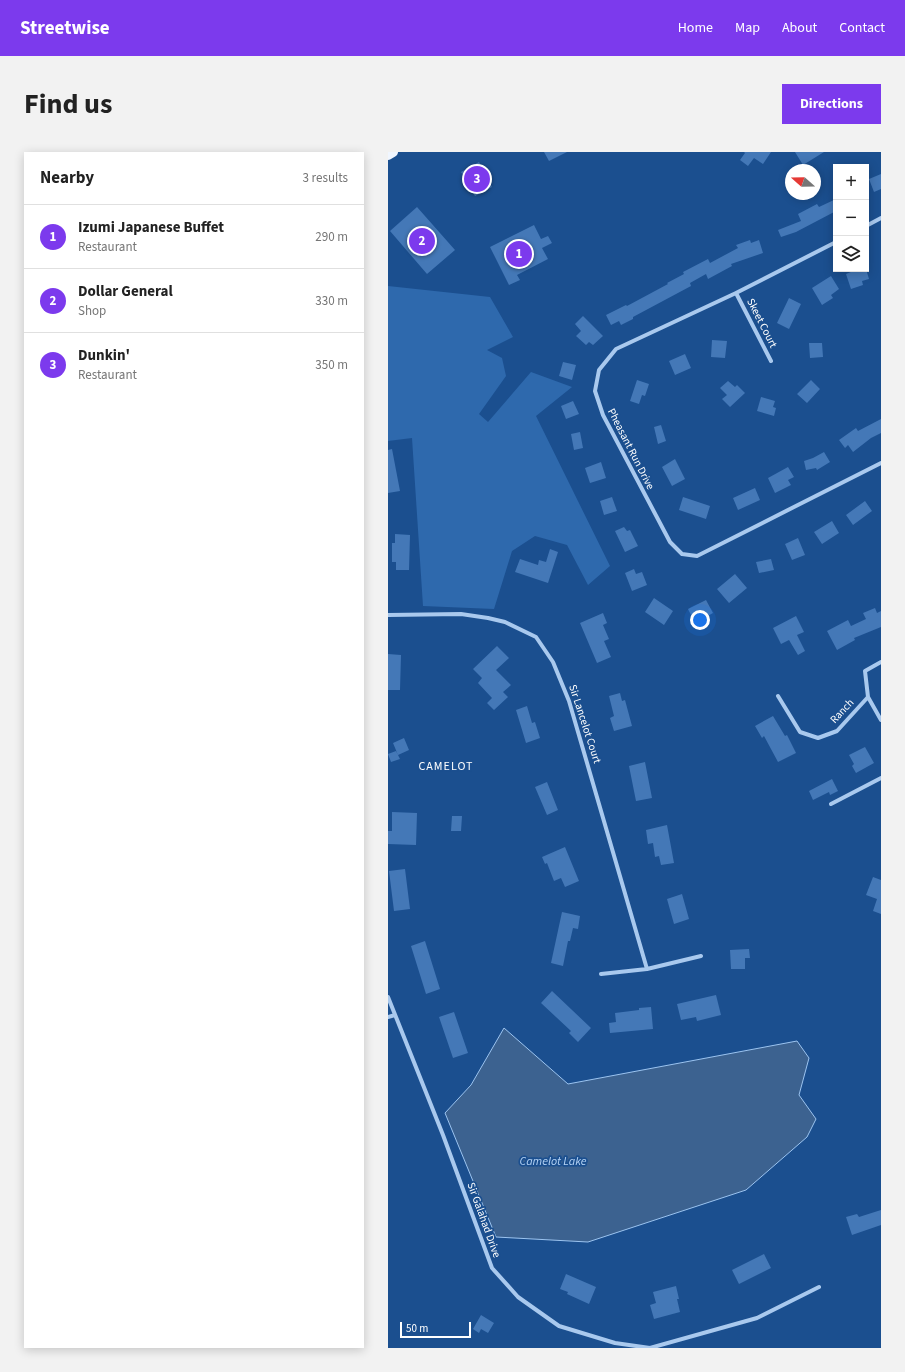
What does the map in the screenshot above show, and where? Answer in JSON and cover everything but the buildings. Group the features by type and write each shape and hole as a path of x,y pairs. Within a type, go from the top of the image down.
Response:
{"main road":[{"path":"388,155 393,152"}],"street":[{"path":"869,224 881,218"},
{"name":"Pheasant Run Drive","path":"833,244 736,293 616,349 599,370 595,390 603,415 670,542 682,554 697,556 881,463"},
{"name":"Skeet Court","path":"736,293 771,361"},
{"name":"Sir Lancelot Court","path":"388,615 461,614 488,618 505,622 536,637 553,662 569,701 647,968"},
{"path":"881,662 865,671 868,697 881,720"},
{"name":"Ranch","path":"778,696 800,732 818,738 837,732 868,697"},
{"path":"831,804 881,778"},
{"path":"601,974 647,968 701,956"},
{"name":"Sir Galahad Drive","path":"388,997 443,1135 492,1268 518,1298 559,1326 615,1343 650,1348 757,1318 818,1287"},
{"path":"388,1017 395,1015"}],"shaded area":[{"path":"388,286 490,297 513,337 487,350 502,358 506,376 479,414 488,422 531,372 572,387 536,416 610,566 588,585 567,545 535,536 512,551 494,609 423,606 412,438 388,441"}],"water":[{"name":"Camelot Lake","path":"504,1028 568,1084 797,1041 809,1058 799,1095 816,1119 807,1137 746,1190 588,1242 496,1237 445,1113 471,1085"}],"place":[{"name":"Dunkin'","path":"477,179"},
{"name":"Dollar General","path":"422,241"},
{"name":"Izumi Japanese Buffet","path":"519,254"}],"district":[{"name":"CAMELOT","path":"446,766"}]}
